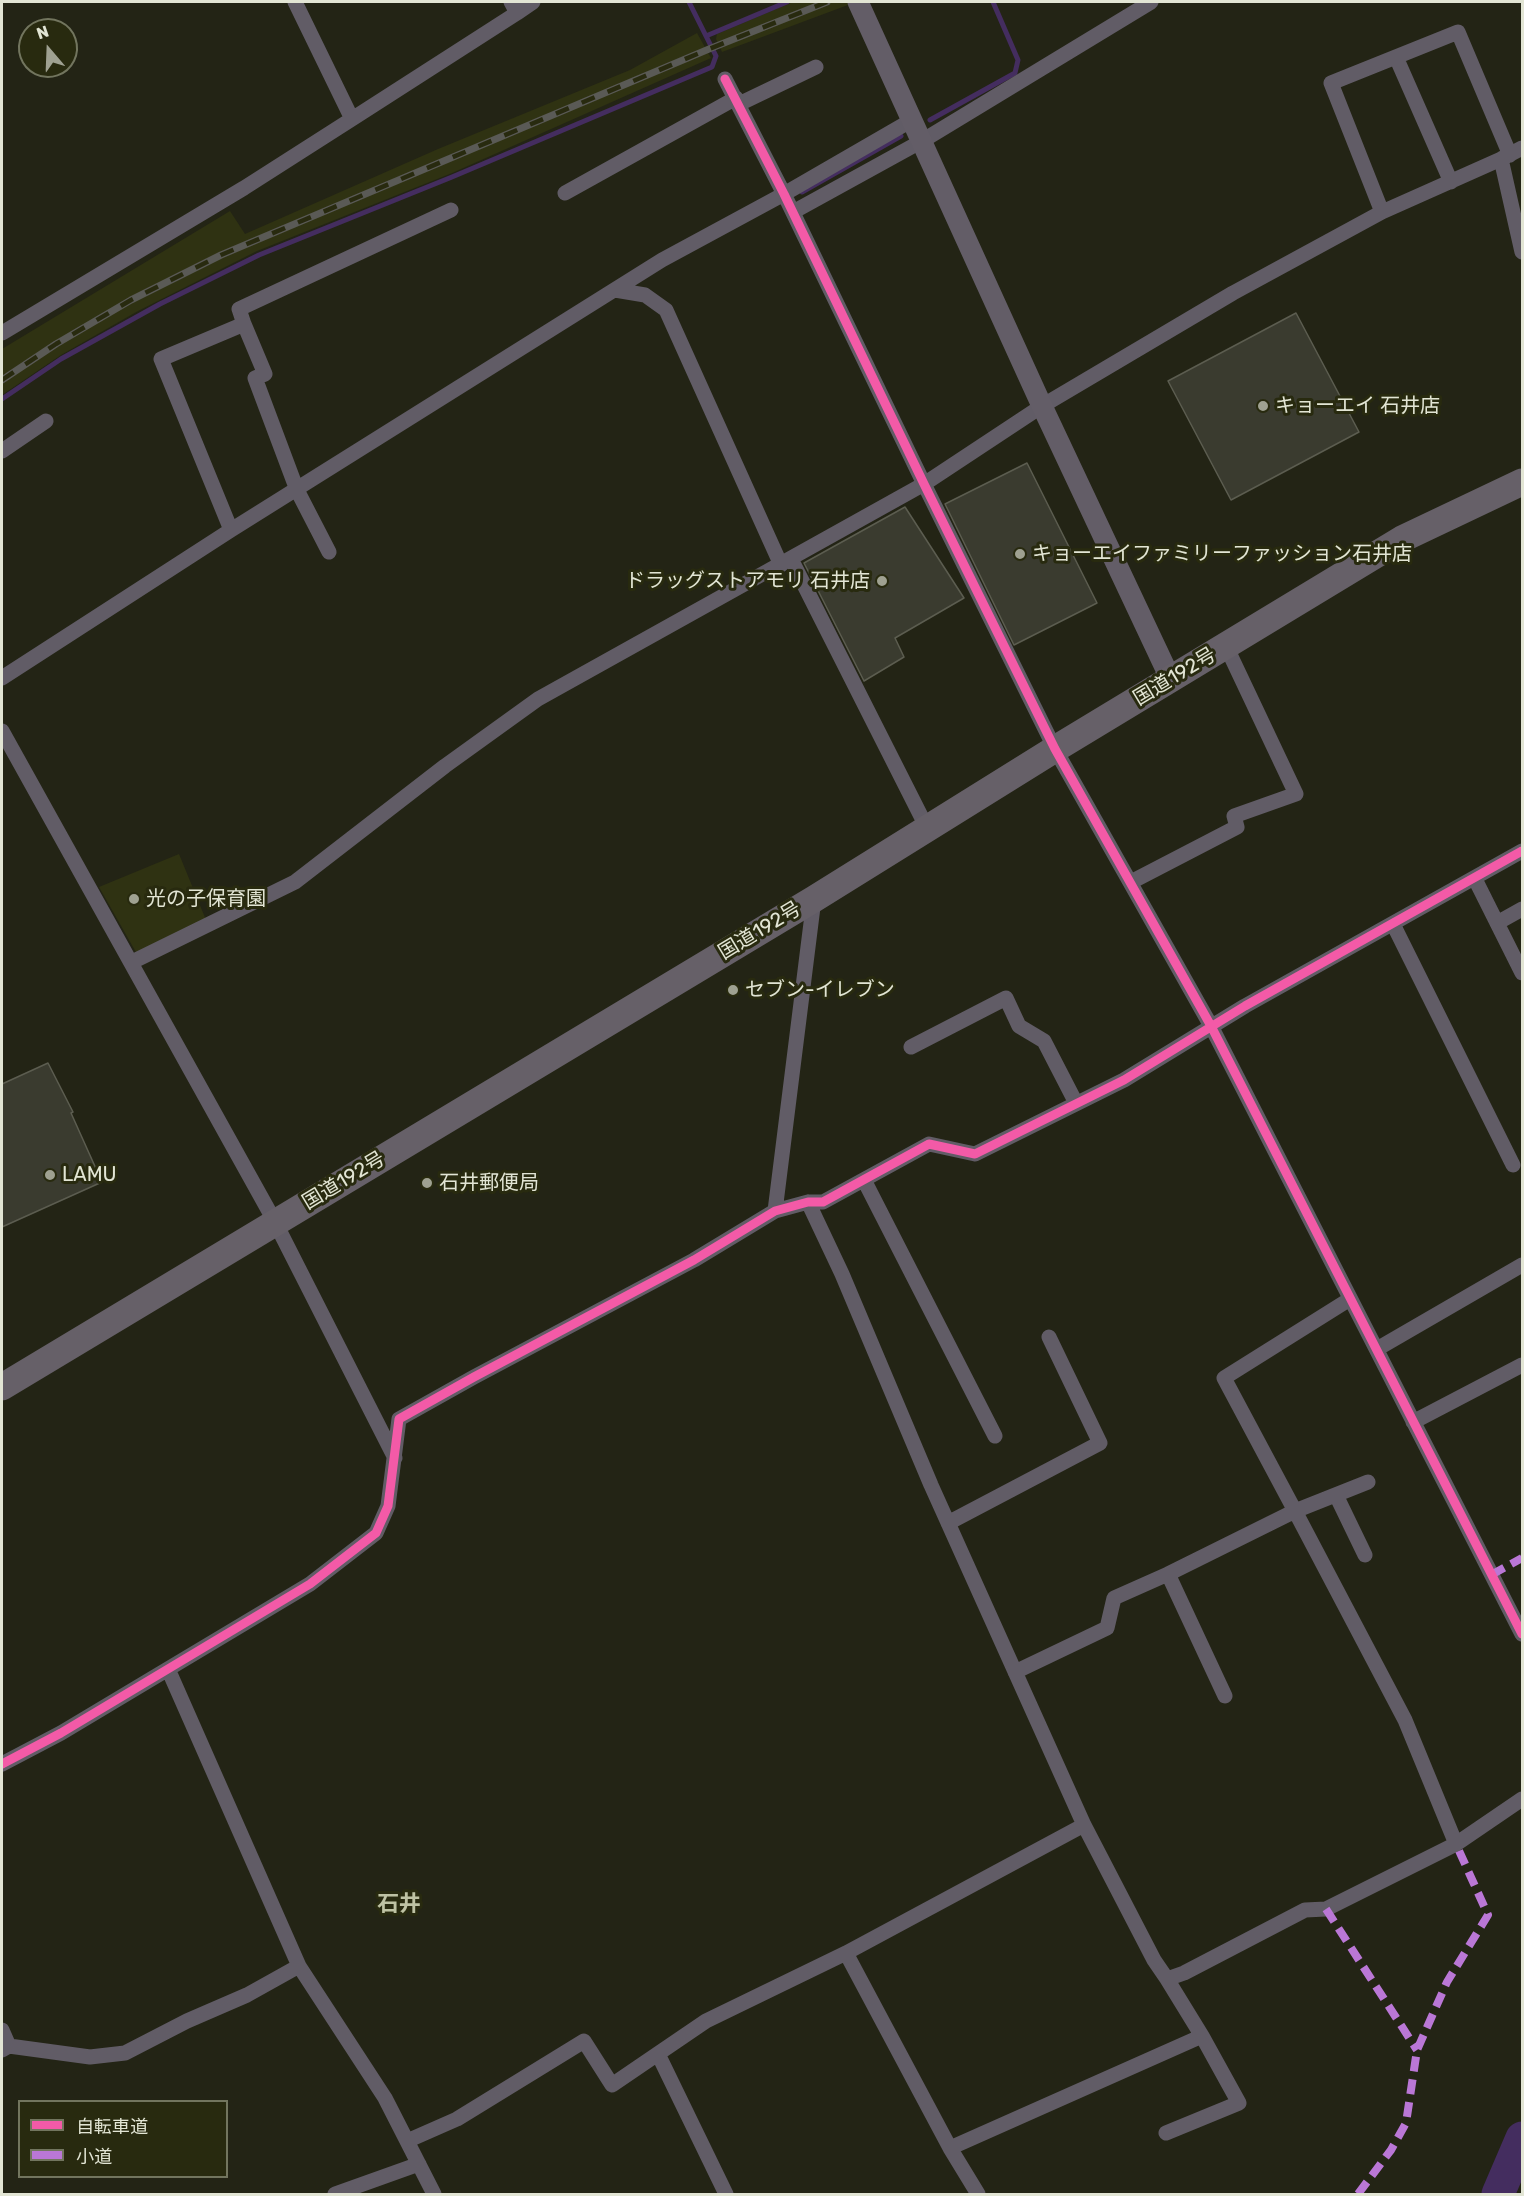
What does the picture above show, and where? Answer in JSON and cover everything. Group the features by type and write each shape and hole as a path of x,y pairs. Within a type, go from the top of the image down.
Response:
{"highway":[{"name":"国道192号","path":"2,1387 814,898 1402,539 1522,482"}],"street":[{"path":"295,2 352,119"},
{"path":"2,333 244,188 352,119 514,7 533,2"},
{"path":"858,2 1042,406 1171,680"},
{"path":"793,212 922,141 1151,2"},
{"path":"1382,212 1331,83 1458,32 1511,154 1522,252"},
{"path":"1396,57 1451,182"},
{"path":"565,193 737,101 816,67"},
{"path":"725,80 793,212 1055,749 1210,1026 1522,1634"},
{"path":"2,678 231,530 662,260 784,194 912,120"},
{"path":"132,962 295,882 446,766 538,699 924,484 1042,406 1233,293 1382,212 1511,154"},
{"path":"329,552 297,490 255,378 265,374 243,324 239,309 451,210"},
{"path":"615,290 645,295 666,310 786,562 927,828"},
{"path":"231,530 161,359 243,324"},
{"path":"2,451 46,421"},
{"path":"1131,882 1237,827 1234,816 1296,794 1226,646"},
{"path":"2,731 275,1222 394,1458"},
{"path":"2,1764 61,1733 310,1584 376,1533 388,1506 399,1419 694,1260 775,1211 808,1202 823,1202 929,1144 975,1154 1124,1080 1210,1026 1522,851"},
{"path":"1475,879 1521,967"},
{"path":"775,1211 814,898"},
{"path":"1497,922 1522,909"},
{"path":"1393,924 1513,1165"},
{"path":"910,1047 1006,998 1020,1026 1044,1041 1076,1103"},
{"path":"864,1180 995,1436"},
{"path":"808,1202 842,1274 948,1523 1084,1825 1154,1960 1202,2036 1239,2103 1166,2133"},
{"path":"1377,1349 1522,1265"},
{"path":"1350,1299 1224,1378 1405,1720 1456,1844"},
{"path":"948,1523 1100,1443 1049,1337"},
{"path":"1413,1422 1522,1365"},
{"path":"1015,1672 1107,1628 1114,1598 1295,1511 1368,1482"},
{"path":"1336,1495 1365,1555"},
{"path":"1168,1574 1225,1696"},
{"path":"168,1669 299,1966 385,2098 434,2194"},
{"path":"1167,1978 1184,1973 1305,1910 1326,1909 1456,1844 1522,1799"},
{"path":"407,2141 457,2119 584,2041 612,2085 706,2021 846,1953 1084,1825"},
{"path":"846,1953 950,2148 978,2194"},
{"path":"2,2030 5,2048 90,2056 125,2054 187,2021 248,1995 299,1966"},
{"path":"950,2148 1202,2036"},
{"path":"657,2054 726,2194"},
{"path":"335,2194 419,2164"}],"shaded area":[{"path":"793,2 856,2 722,52 716,39 717,34"},
{"path":"697,33 711,58 452,173 257,251 138,311 61,355 2,395 2,349 230,211 245,234 438,149 630,70"},
{"path":"179,854 206,920 137,954 99,887"}],"building":[{"name":"キョーエイ 石井店","path":"1296,313 1359,432 1231,500 1168,381"},
{"name":"キョーエイファミリーファッション石井店","path":"1027,463 1097,603 1014,645 945,504"},
{"name":"ドラッグストアモリ 石井店","path":"905,507 964,598 895,638 904,657 864,681 804,563"},
{"path":"48,1063 73,1112 71,1113 102,1182 2,1227 2,1084"}],"waterway":[{"path":"2,399 61,359 160,304 259,255 452,177 712,67 716,56 689,2"},
{"path":"706,36 787,2"},
{"path":"930,120 1015,73 1018,60 993,2"},
{"path":"802,192 901,136"},
{"path":"1498,2194 1522,2138"}],"railway":[{"path":"2,380 56,344 131,300 221,255 709,49 827,2"}],"marked path":[{"path":"1491,1575 1522,1558"},
{"path":"1358,2194 1391,2150 1406,2123 1417,2050 1447,1982 1488,1915 1456,1844"},
{"path":"1326,1909 1417,2050"}],"cycle path":[{"path":"725,79 784,194 1055,749 1211,1026 1522,1634"},
{"path":"2,1764 61,1733 310,1584 376,1533 388,1506 399,1419 694,1260 775,1211 808,1202 823,1202 929,1144 975,1154 1124,1080 1245,1006 1522,851"}],"place":[{"name":"キョーエイ 石井店","path":"1263,406"},
{"name":"キョーエイファミリーファッション石井店","path":"1020,554"},
{"name":"ドラッグストアモリ 石井店","path":"882,581"},
{"name":"光の子保育園","path":"134,899"},
{"name":"セブン-イレブン","path":"733,990"},
{"name":"LAMU","path":"50,1175"},
{"name":"石井郵便局","path":"427,1183"}],"district":[{"name":"石井","path":"399,1905"}]}
